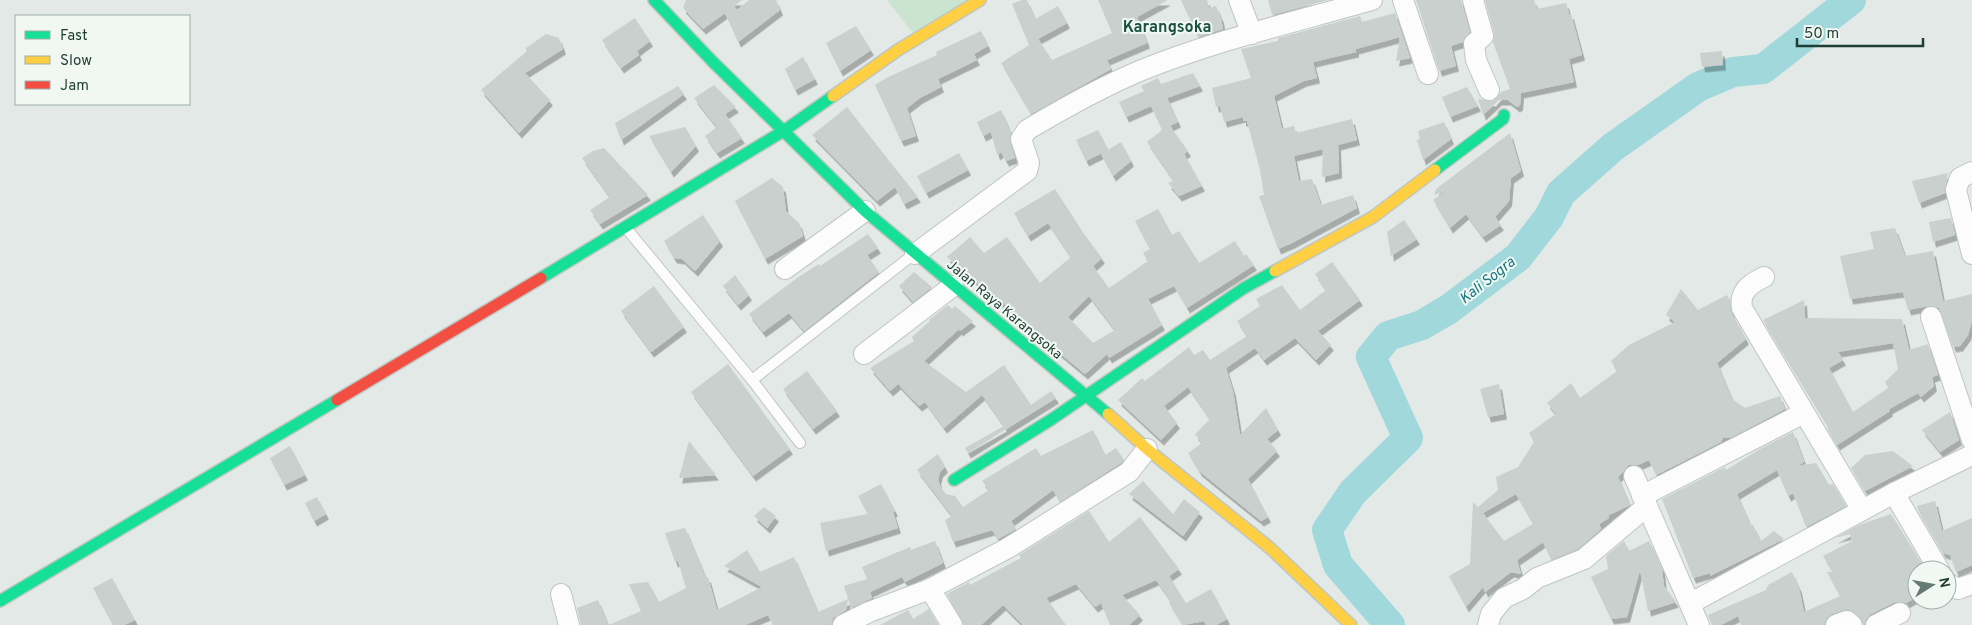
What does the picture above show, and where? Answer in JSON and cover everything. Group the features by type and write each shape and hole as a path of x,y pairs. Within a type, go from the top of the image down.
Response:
{"street":[{"name":"Jalan Raya Karangsoka","path":"654,0 713,62 785,130 865,211 1087,396 1147,450 1270,548 1351,625"},
{"path":"0,601 406,360 785,130 898,50 980,0"},
{"path":"1239,0 1252,34"},
{"path":"915,254 1027,171 1029,163 1021,139 1026,130 1074,102 1142,70 1199,49 1372,0"},
{"path":"1403,0 1428,74"},
{"path":"1473,0 1483,36 1474,44 1474,52 1489,90"},
{"path":"954,480 1087,396 1244,288 1373,216 1503,119 1504,115"},
{"path":"1972,172 1960,178 1956,190 1972,254"},
{"path":"785,269 865,211"},
{"path":"1764,277 1753,282 1743,292 1740,300 1742,308 1862,510"},
{"path":"864,354 953,286"},
{"path":"1931,317 1972,440"},
{"path":"1488,625 1491,614 1504,598 1523,589 1537,578 1584,559 1644,501 1804,413"},
{"path":"843,625 871,619 1008,548 1129,472 1147,450"},
{"path":"1690,603 1862,510 1972,455"},
{"path":"1634,476 1699,625"},
{"path":"1894,494 1933,560"},
{"path":"1957,589 1972,584"},
{"path":"930,589 952,625"},
{"path":"561,594 569,625"},
{"path":"1876,625 1900,613"},
{"path":"1836,625 1847,621 1852,625"}],"lane":[{"path":"625,226 752,380 800,443"},
{"path":"752,380 915,254"}],"green space":[{"path":"887,0 968,0 913,33"}],"building":[{"path":"686,0 742,0 734,6 737,10 749,0 776,0 780,10 738,42 725,13 703,29 683,8"},
{"path":"1027,0 1035,19 1058,6 1067,23 1038,39 1052,60 1112,33 1098,0 1168,0 1137,17 1147,43 1107,60 1111,69 1031,114 1001,63 1029,45 1012,4"},
{"path":"1181,0 1207,0 1209,8 1216,6 1223,29 1198,37"},
{"path":"1268,0 1328,0 1272,15"},
{"path":"1416,0 1461,0 1470,32 1463,42 1451,46 1456,66 1439,71"},
{"path":"1485,0 1534,0 1537,9 1566,3 1569,14 1571,14 1582,55 1569,59 1574,82 1521,93 1520,105 1517,107 1508,100 1499,100 1483,115 1478,99 1493,101 1501,92 1510,89 1493,42 1494,33"},
{"path":"1395,13 1410,58 1396,61 1400,37 1356,49 1356,52 1313,62 1317,78 1304,81 1274,96 1282,129 1294,126 1296,133 1352,119 1357,140 1338,145 1339,173 1322,177 1323,149 1294,156 1299,181 1312,179 1321,205 1353,195 1357,208 1278,249 1259,196 1264,195 1260,170 1247,121 1243,121 1243,117 1224,122 1220,106 1216,107 1212,88 1251,78 1241,49 1278,41 1278,38 1360,16 1362,22"},
{"path":"635,18 650,41 637,51 639,55 621,68 602,40"},
{"path":"856,26 871,50 840,71 826,43"},
{"path":"981,31 988,46 974,54 977,60 938,79 941,87 920,98 907,108 916,136 901,141 875,85 886,78 937,55 936,52"},
{"path":"546,34 559,38 563,49 525,73 550,100 519,133 481,90 526,52 526,48"},
{"path":"1722,51 1723,65 1702,67 1700,53"},
{"path":"803,57 815,79 795,90 785,69"},
{"path":"1193,73 1200,86 1167,98 1178,122 1170,126 1188,151 1184,154 1202,186 1179,196 1168,183 1174,181 1147,142 1162,130 1151,106 1126,117 1119,102 1144,91 1141,86 1158,78 1161,84"},
{"path":"714,85 736,107 725,114 742,138 717,153 705,136 717,127 694,98"},
{"path":"678,86 684,94 621,140 615,123"},
{"path":"1467,87 1478,106 1450,117 1442,97"},
{"path":"847,107 918,197 904,204 895,187 877,201 812,135"},
{"path":"1001,110 1011,133 1010,142 1015,158 1006,161 1001,152 997,155 991,132 983,136 977,122"},
{"path":"1444,122 1451,139 1423,160 1417,140 1420,139 1418,131"},
{"path":"685,127 696,146 671,172 649,136"},
{"path":"1098,130 1108,150 1086,161 1076,140"},
{"path":"1510,133 1521,171 1511,178 1509,201 1495,217 1501,225 1483,237 1466,214 1450,228 1433,200 1446,191 1434,195 1436,189"},
{"path":"1121,142 1131,161 1113,176 1101,154"},
{"path":"604,148 648,195 600,224 590,210 610,197 582,158 593,151"},
{"path":"959,153 968,170 926,193 917,176"},
{"path":"1948,173 1945,193 1919,203 1912,181"},
{"path":"772,178 783,187 786,211 799,223 803,236 765,259 735,201"},
{"path":"1055,189 1102,258 1093,266 1109,288 1148,261 1143,253 1150,249 1135,221 1158,209 1172,235 1179,231 1199,263 1235,241 1244,256 1246,254 1254,265 1187,308 1174,286 1148,299 1162,325 1109,358 1107,354 1085,374 1020,320 1002,301 1000,303 947,257 970,237 984,253 1007,237 1040,283 1071,257 1048,223 1028,236 1014,213","holes":["1089,296 1115,330 1093,343 1068,317"]},
{"path":"703,215 720,241 695,271 682,259 674,258 664,241"},
{"path":"1951,218 1955,235 1933,242 1929,222"},
{"path":"1404,220 1417,239 1391,256 1387,232"},
{"path":"1895,228 1905,256 1933,251 1943,301 1972,294 1972,321 1968,335 1960,346 1953,347 1939,308 1928,306 1908,310 1903,292 1850,299 1840,256 1874,249 1870,232"},
{"path":"868,234 878,248 867,255 879,272 804,331 789,313 763,332 749,314 797,278 819,264 820,266"},
{"path":"1332,262 1360,300 1318,331 1331,345 1316,360 1295,338 1264,360 1255,348 1226,368 1233,391 1240,435 1266,408 1278,430 1267,439 1277,451 1248,479 1268,517 1261,521 1199,471 1188,453 1202,443 1195,434 1210,419 1188,387 1164,406 1177,423 1161,440 1118,400 1142,378 1145,381 1189,347 1194,355 1203,350 1210,360 1247,336 1237,321 1260,306 1256,299 1282,285 1300,310 1326,290 1315,274"},
{"path":"914,272 932,287 913,302 899,286"},
{"path":"735,275 749,295 738,305 723,286"},
{"path":"654,286 684,327 651,352 621,311"},
{"path":"1681,289 1698,310 1727,295 1730,300 1732,314 1746,339 1717,363 1732,399 1745,408 1780,396 1785,409 1730,438 1723,438 1721,442 1656,475 1649,460 1638,465 1629,465 1618,477 1630,505 1609,515 1609,518 1599,524 1601,529 1578,549 1551,560 1543,542 1517,560 1521,574 1511,572 1485,592 1483,587 1466,607 1449,576 1470,564 1473,502 1478,507 1498,490 1496,477 1518,467 1534,442 1529,433 1556,414 1547,403 1571,383 1580,398 1617,371 1611,361 1629,345 1675,322 1666,315","holes":["1516,494 1533,524 1504,541 1483,513"]},
{"path":"1804,300 1805,318 1902,319 1909,350 1928,344 1938,375 1932,377 1934,386 1921,397 1918,393 1889,409 1890,411 1837,445 1827,428 1829,428 1763,320","holes":["1893,343 1898,369 1885,382 1888,388 1853,412 1829,368 1843,360 1838,352"]},
{"path":"948,305 952,309 955,306 973,321 960,331 959,329 924,361 966,392 1004,365 1031,405 1051,391 1056,398 968,453 965,448 1004,426 982,395 944,428 925,402 919,406 898,384 890,391 870,368 914,341 912,337"},
{"path":"728,364 790,449 753,476 691,392"},
{"path":"807,371 837,411 813,429 783,389"},
{"path":"1499,384 1504,414 1488,417 1480,389"},
{"path":"1950,412 1959,440 1940,452 1922,430"},
{"path":"1093,430 1105,455 1116,448 1124,460 1060,502 1053,490 1011,521 1016,529 998,539 992,530 953,542 945,520 952,516 917,470 938,454 945,467 940,472 938,480 941,488 946,494 955,496 963,507 989,490 982,481 1036,448 1041,456"},
{"path":"1793,432 1804,462 1797,466 1816,463 1829,485 1833,484 1846,506 1806,527 1793,493 1788,496 1777,470 1737,494 1751,526 1753,525 1761,541 1774,531 1784,539 1710,576 1710,573 1693,578 1662,499 1725,467 1726,470"},
{"path":"689,441 716,475 679,478"},
{"path":"290,446 305,475 284,485 270,458"},
{"path":"1893,451 1913,466 1865,491 1851,468 1865,455"},
{"path":"1143,481 1173,514 1184,499 1200,512 1183,536 1129,494"},
{"path":"881,484 895,511 893,512 898,528 826,551 820,523 868,514 858,496"},
{"path":"317,497 326,514 314,521 305,503"},
{"path":"1935,501 1942,531 1972,518 1972,565 1957,572 1957,560 1952,560 1950,555 1943,553 1917,506"},
{"path":"764,507 776,516 767,528 754,516"},
{"path":"1089,511 1109,542 1140,517 1179,569 1169,576 1186,603 1211,589 1227,619 1216,625 1206,625 1204,621 1183,625 1169,603 1171,601 1156,580 1122,595 1140,615 1129,625 1110,625 1101,603 1095,607 1076,584 1046,598 1066,625 1023,625 1003,605 981,625 964,625 947,594 969,582 970,585 1021,558 1019,555"},
{"path":"1891,514 1920,560 1907,560 1907,602 1895,602 1871,614 1866,619 1864,625 1859,616 1848,609 1832,614 1827,618 1824,625 1741,625 1738,616 1721,625 1712,625 1708,615 1766,590 1768,585 1792,572 1799,588 1804,612 1840,596 1827,572 1833,572 1823,556 1852,541 1850,534 1835,538 1859,525"},
{"path":"685,528 706,578 708,577 717,610 762,587 724,566 747,550 760,572 794,557 818,612 848,599 846,610 833,618 831,625 773,625 768,615 745,625 609,625 641,611 629,584 648,582 659,602 686,588 678,561 675,562 665,533"},
{"path":"935,541 943,563 905,582 902,577 870,592 872,598 851,608 844,586 867,579 862,567 910,547 911,550"},
{"path":"1624,541 1629,551 1649,541 1662,569 1664,586 1676,602 1648,611 1640,570 1627,617 1611,619 1591,577 1608,569 1606,556"},
{"path":"112,578 135,620 124,625 113,625 93,588"},
{"path":"598,600 608,625 581,625 577,608"},
{"path":"929,609 938,625 880,625 908,610 913,619"}],"waterway":[{"name":"Kali Sogra","path":"1390,625 1338,565 1327,530 1353,492 1408,438 1371,357 1388,336 1422,325 1449,309 1518,257 1549,217 1561,193 1613,147 1698,87 1733,72 1763,69 1851,0"}],"traffic: fast":[{"path":"654,0 713,62 865,211 1108,414"},
{"path":"541,278 785,130 833,96"},
{"path":"1435,170 1503,119 1504,115"},
{"path":"954,480 1052,419 1244,288 1275,271"},
{"path":"0,601 337,400"}],"traffic: slow":[{"path":"833,96 898,50 980,0"},
{"path":"1275,271 1373,217 1435,170"},
{"path":"1108,414 1147,449 1270,548 1351,625"}],"traffic: jam":[{"path":"337,400 541,278"}],"district":[{"name":"Karangsoka","path":"1167,26"}]}
